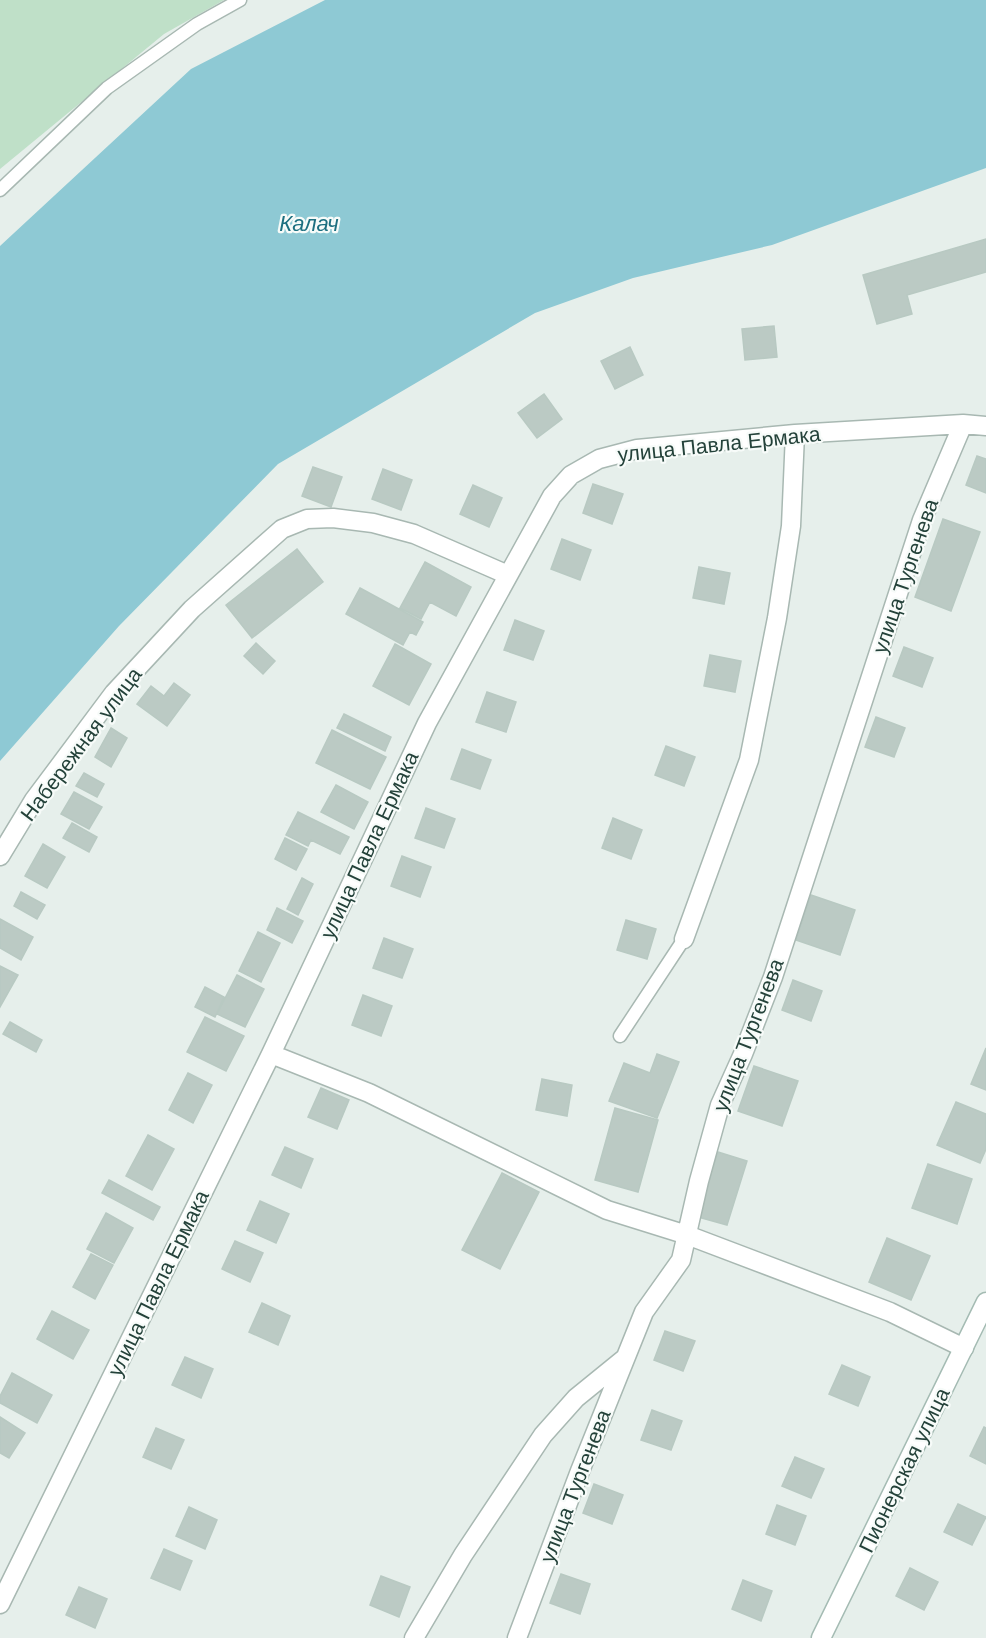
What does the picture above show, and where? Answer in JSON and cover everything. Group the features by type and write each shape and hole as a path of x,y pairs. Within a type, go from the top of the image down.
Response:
{"street":[{"name":"улица Павла Ермака","path":"0,1604 271,1053 427,723 552,496 571,475 599,459 638,449 795,434 963,424 986,426"},
{"name":"улица Тургенева","path":"517,1638 580,1471 644,1312 681,1260 720,1105 773,977 922,520 963,424"},
{"path":"684,939 749,760 777,618 791,526 795,434"},
{"name":"Набережная улица","path":"0,856 34,801 114,693 192,609 282,529 307,519 333,518 373,523 414,534 508,575"},
{"path":"271,1053 369,1093 608,1210 687,1235 890,1312 964,1348"},
{"name":"Пионерская улица","path":"821,1638 986,1302"},
{"path":"414,1638 463,1555 543,1435 576,1398 626,1357"}],"lane":[{"path":"0,190 107,88 197,24 240,0"},
{"path":"620,1036 684,939"}],"green space":[{"path":"0,0 224,0 164,34 0,169"}],"water":[{"name":"Калач","path":"325,0 986,0 986,168 772,245 633,278 535,313 278,464 119,626 0,761 0,246 191,69"}],"building":[{"path":"986,239 986,272 907,295 912,314 877,324 863,275"},
{"path":"774,326 777,357 745,360 742,329"},
{"path":"630,347 643,375 615,389 601,361"},
{"path":"544,394 562,419 537,438 518,413"},
{"path":"977,456 986,459 986,493 966,485"},
{"path":"313,467 342,477 331,507 302,496"},
{"path":"383,469 412,480 401,510 372,499"},
{"path":"593,484 623,494 612,524 583,513"},
{"path":"473,485 502,498 489,527 460,514"},
{"path":"943,519 980,532 951,611 915,597"},
{"path":"562,539 591,550 580,580 551,569"},
{"path":"297,549 323,582 252,638 226,605"},
{"path":"425,562 471,587 456,616 430,602 421,619 400,608"},
{"path":"699,567 730,573 724,604 693,598"},
{"path":"360,588 423,622 416,635 410,632 403,645 346,614"},
{"path":"515,620 544,631 533,660 504,650"},
{"path":"256,643 275,661 263,674 244,656"},
{"path":"395,644 431,664 409,705 373,686"},
{"path":"904,647 933,658 922,687 893,676"},
{"path":"710,655 741,661 735,692 704,686"},
{"path":"174,683 190,695 167,726 137,704 151,686 164,696"},
{"path":"487,692 516,702 506,732 476,722"},
{"path":"344,714 391,737 385,751 337,728"},
{"path":"876,717 905,728 894,757 865,747"},
{"path":"111,728 127,738 111,767 95,757"},
{"path":"332,730 386,757 370,789 316,763"},
{"path":"666,746 695,757 684,786 655,775"},
{"path":"462,749 491,760 480,789 451,779"},
{"path":"84,773 104,784 97,797 76,786"},
{"path":"336,785 368,802 354,829 321,812"},
{"path":"74,792 102,807 89,829 61,814"},
{"path":"426,808 455,819 444,848 415,838"},
{"path":"298,812 349,837 340,854 311,840 308,846 286,835"},
{"path":"613,818 642,830 631,859 602,848"},
{"path":"72,823 97,837 89,852 63,838"},
{"path":"285,838 307,849 296,870 275,859"},
{"path":"43,844 65,857 47,888 25,876"},
{"path":"402,856 431,867 420,897 391,886"},
{"path":"302,878 313,884 298,915 287,909"},
{"path":"21,892 45,905 37,919 14,906"},
{"path":"811,895 855,910 840,955 796,940"},
{"path":"277,908 303,921 292,943 267,930"},
{"path":"0,919 33,937 21,960 0,948"},
{"path":"626,920 656,929 647,959 617,950"},
{"path":"258,932 280,943 261,982 239,971"},
{"path":"384,938 413,949 402,978 373,968"},
{"path":"0,966 18,975 0,1007"},
{"path":"237,975 264,989 245,1027 217,1014"},
{"path":"793,980 822,991 811,1021 782,1010"},
{"path":"205,987 224,997 215,1017 195,1007"},
{"path":"363,995 392,1006 381,1036 352,1025"},
{"path":"205,1017 244,1036 226,1071 187,1052"},
{"path":"10,1022 42,1040 36,1052 3,1034"},
{"path":"986,1048 986,1090 971,1084"},
{"path":"657,1054 679,1062 657,1118 609,1101 624,1063 650,1073"},
{"path":"754,1066 798,1081 782,1126 738,1111"},
{"path":"188,1073 212,1085 193,1123 169,1110"},
{"path":"542,1079 572,1085 567,1116 536,1110"},
{"path":"321,1088 349,1100 337,1129 308,1117"},
{"path":"956,1102 986,1114 986,1149 980,1163 937,1145"},
{"path":"615,1108 658,1120 638,1192 595,1180"},
{"path":"148,1135 174,1149 152,1190 126,1176"},
{"path":"285,1147 313,1159 301,1188 272,1175"},
{"path":"718,1152 747,1161 727,1225 698,1217"},
{"path":"928,1164 972,1179 957,1224 912,1208"},
{"path":"502,1173 539,1192 500,1269 462,1250"},
{"path":"109,1180 160,1207 153,1220 102,1193"},
{"path":"260,1201 289,1214 276,1243 247,1230"},
{"path":"106,1213 133,1228 114,1263 87,1249"},
{"path":"887,1238 930,1256 911,1300 869,1282"},
{"path":"235,1241 263,1253 250,1282 222,1269"},
{"path":"91,1254 113,1265 95,1299 73,1287"},
{"path":"262,1303 290,1316 278,1345 249,1332"},
{"path":"52,1311 89,1330 73,1359 37,1339"},
{"path":"665,1331 695,1341 683,1371 654,1360"},
{"path":"185,1357 213,1369 201,1398 172,1385"},
{"path":"842,1365 870,1377 858,1406 829,1394"},
{"path":"12,1373 52,1395 37,1423 0,1403 0,1396"},
{"path":"652,1410 682,1421 671,1450 641,1440"},
{"path":"0,1417 25,1433 9,1458 0,1453"},
{"path":"984,1427 986,1428 986,1464 970,1456"},
{"path":"156,1428 184,1440 171,1469 143,1457"},
{"path":"795,1457 824,1469 811,1498 782,1486"},
{"path":"594,1484 623,1495 612,1524 583,1513"},
{"path":"958,1504 986,1517 972,1545 944,1532"},
{"path":"777,1505 806,1516 795,1545 766,1534"},
{"path":"189,1507 217,1520 205,1549 176,1536"},
{"path":"164,1549 192,1561 180,1590 151,1578"},
{"path":"910,1568 938,1582 924,1610 896,1596"},
{"path":"561,1574 590,1584 580,1614 550,1603"},
{"path":"381,1576 410,1587 399,1617 370,1605"},
{"path":"743,1580 772,1591 761,1621 732,1609"},
{"path":"79,1587 107,1599 95,1628 66,1615"}]}
